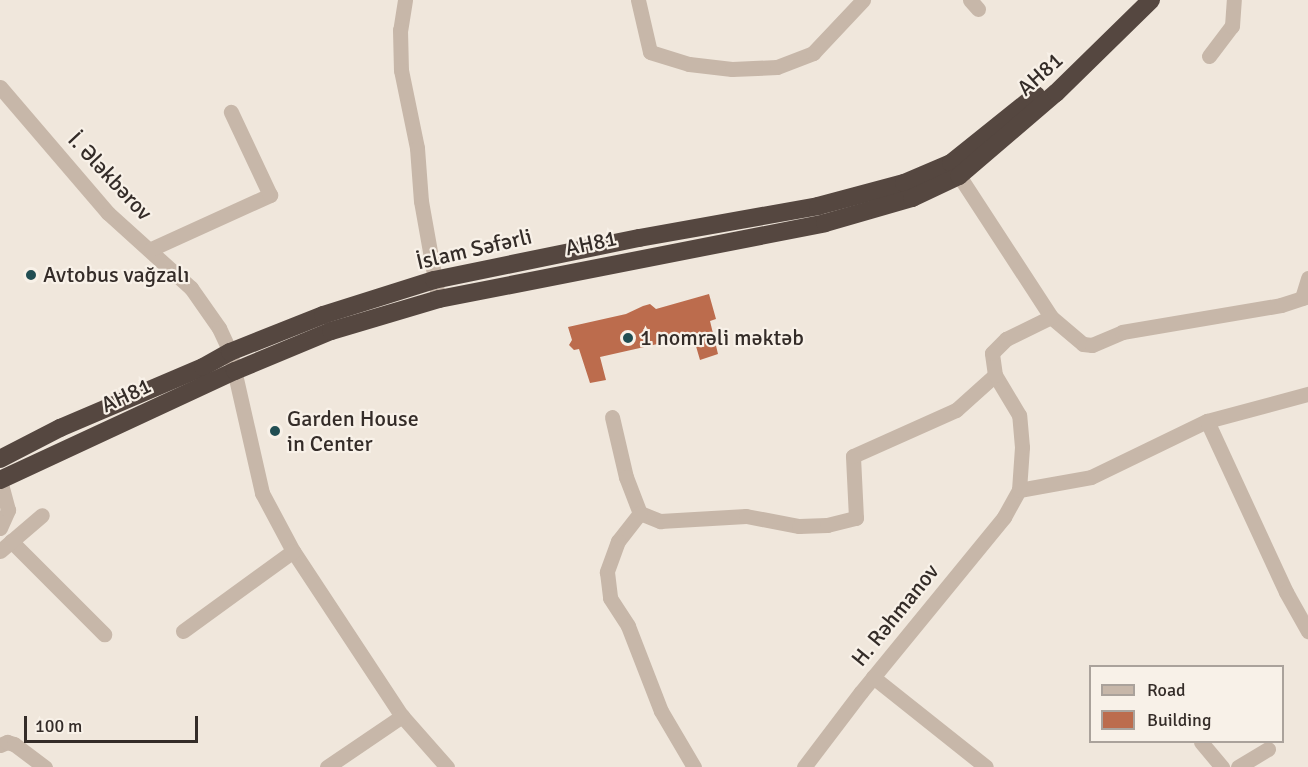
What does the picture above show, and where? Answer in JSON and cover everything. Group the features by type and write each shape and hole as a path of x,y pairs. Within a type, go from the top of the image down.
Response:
{"highway":[{"name":"İslam Səfərli","path":"4,456 230,352 323,315 434,280 639,238 818,206 955,169 1047,86 1135,0"},
{"name":"AH81","path":"4,480 235,371 331,331 439,299 825,223 912,198 955,169 1056,93 1151,0"}],"street":[{"path":"405,0 400,30 401,70 417,148 421,201 439,299"},
{"path":"638,0 650,52 689,64 732,69 777,68 813,53 863,0"},
{"path":"1209,56 1232,26 1234,0"},
{"name":"İ. Ələkbərov","path":"0,87 108,213 151,249 191,288 219,328 230,352 235,371 262,493 293,551 402,716 447,767"},
{"path":"151,249 270,195 231,112"},
{"path":"955,169 1051,317 1083,344 1092,345 1122,332 1281,305 1305,297 1308,278"},
{"path":"1051,317 1006,339 992,353 995,375 1019,415 1022,447 1019,490 1091,477 1207,422 1308,394"},
{"path":"612,417 626,477 640,513 660,521 746,516 799,526 827,525 856,518 853,456 956,410 995,375"},
{"path":"1207,422 1286,592 1308,631"},
{"path":"0,528 8,510 4,480"},
{"name":"H. Rəhmanov","path":"804,767 873,677 1004,517 1019,490"},
{"path":"640,513 618,541 607,572 610,598 628,626 661,711 694,767"},
{"path":"42,514 6,546 104,634"},
{"path":"183,631 293,551"},
{"path":"873,677 986,767"},
{"path":"327,767 402,716"},
{"path":"0,745 7,742 14,744 45,767"},
{"path":"1204,743 1222,767"},
{"path":"1238,767 1268,749"}],"building":[{"name":"1 nomrəli məktəb","path":"709,294 716,319 710,321 718,354 700,360 693,336 600,357 606,380 590,383 579,349 574,350 569,345 572,340 568,327 626,314 650,304 656,309"}],"place":[{"name":"Avtobus vağzalı","path":"31,275"},
{"name":"1 nomrəli məktəb","path":"628,338"},
{"name":"Garden House in Center","path":"275,431"}]}
